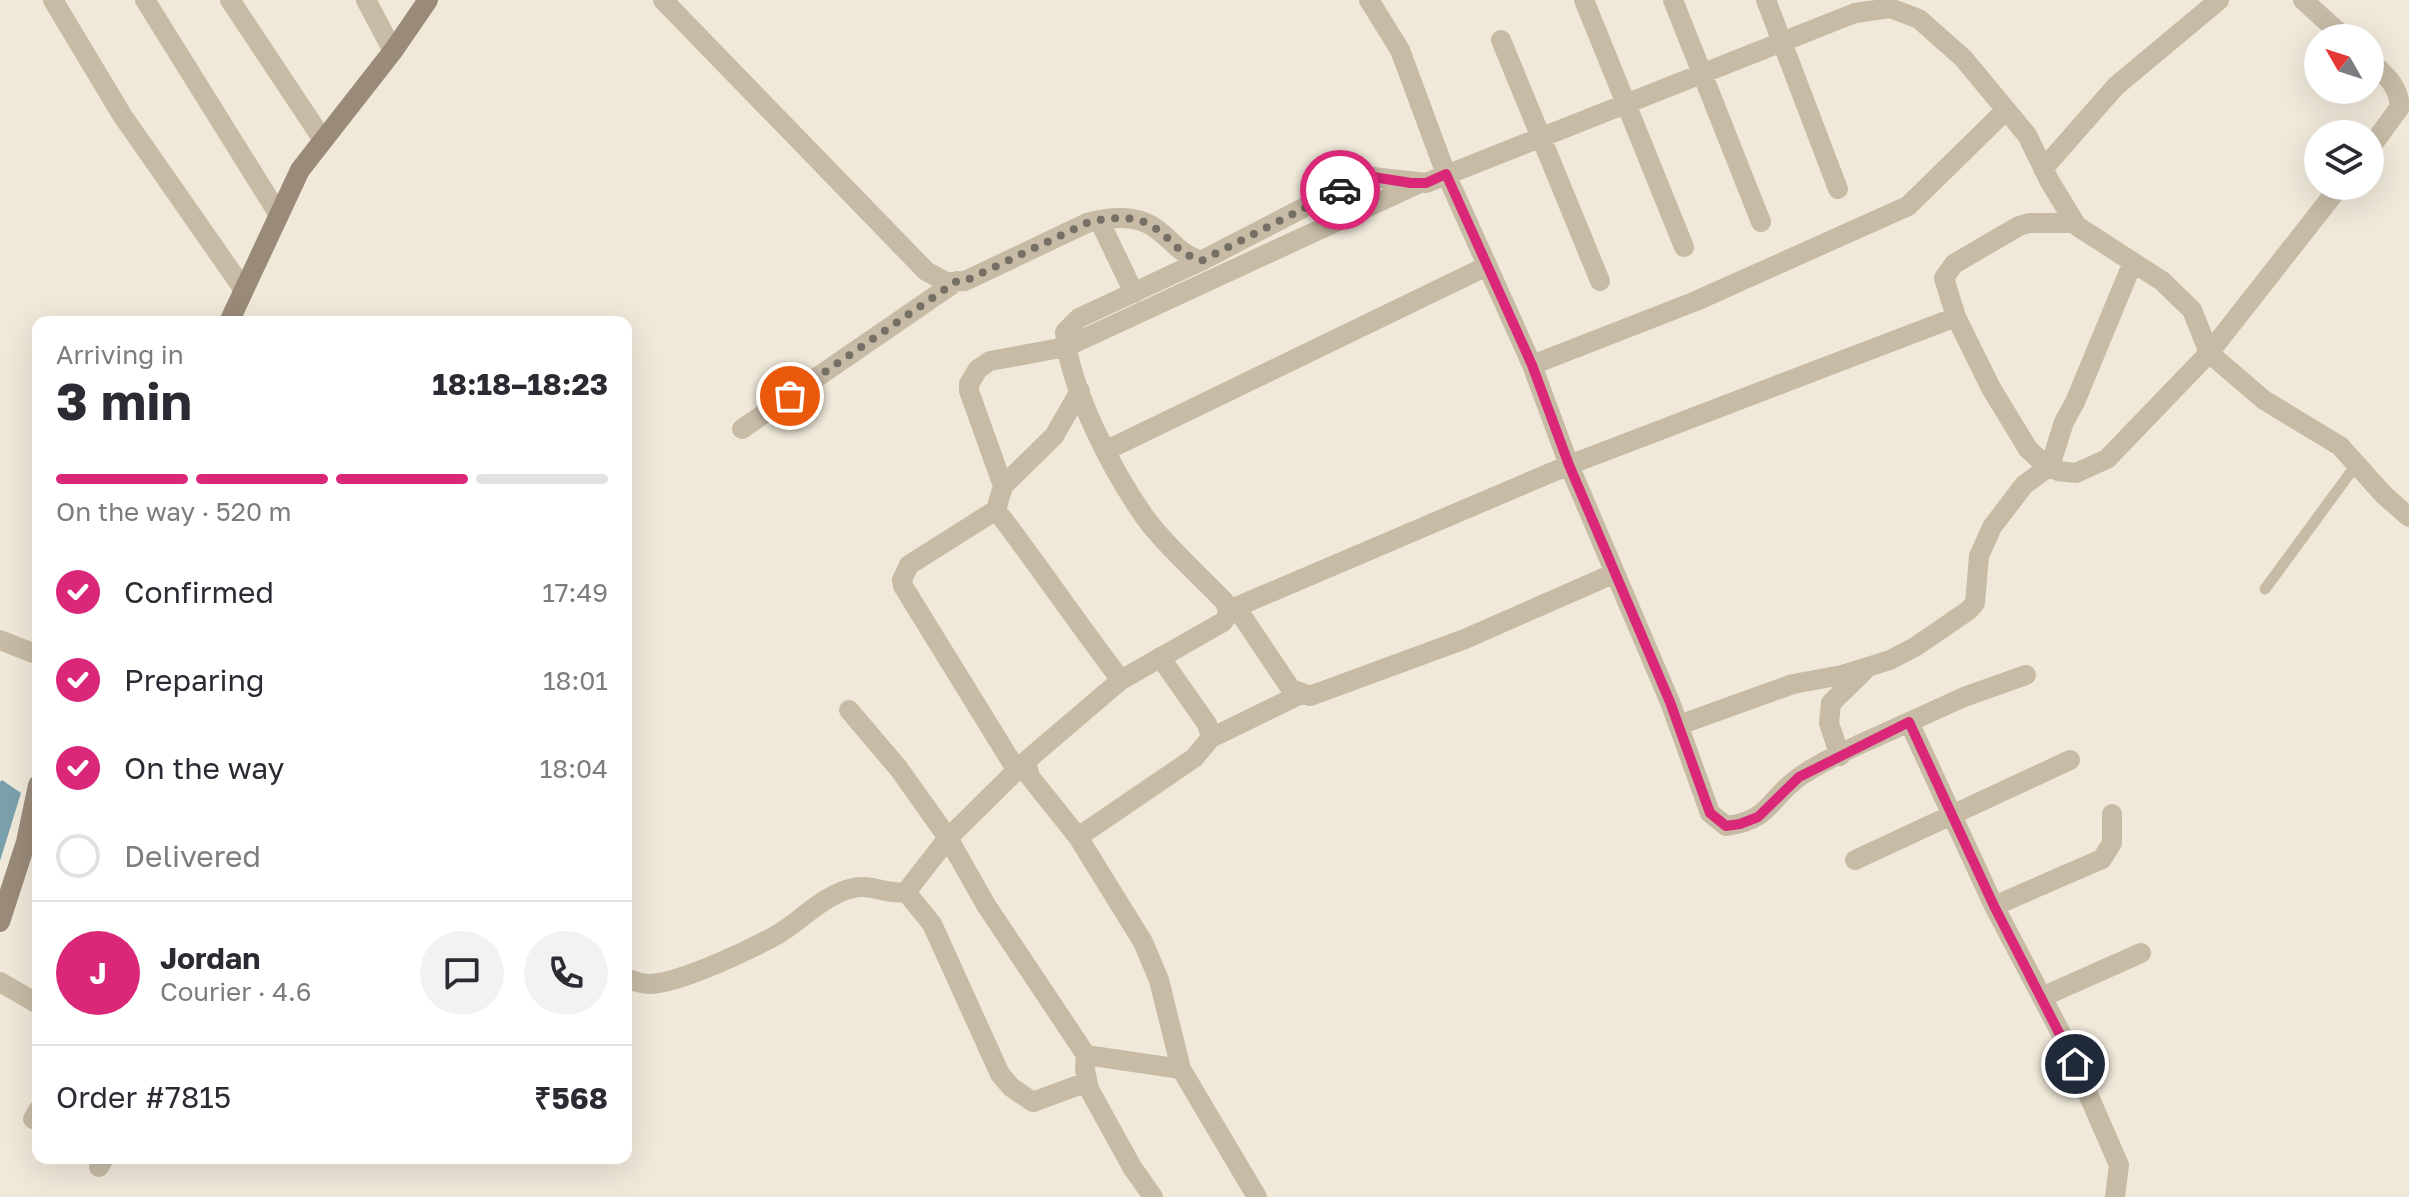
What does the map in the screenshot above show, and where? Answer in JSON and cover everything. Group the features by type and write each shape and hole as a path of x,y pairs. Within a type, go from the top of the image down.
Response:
{"main road":[{"path":"232,316 300,170 393,51 428,0"},
{"path":"0,922 32,814"}],"street":[{"path":"53,0 122,115 244,290"},
{"path":"145,0 279,215"},
{"path":"230,0 323,140"},
{"path":"366,0 393,51"},
{"path":"665,0 926,271 946,282 965,281 1099,220 1140,220 1155,228 1178,251 1201,261"},
{"path":"1369,0 1400,50 1446,174 1532,365 1569,465 1679,725 1710,813 1726,826 1758,817 1799,777 1964,697 2026,675"},
{"path":"1584,0 1684,247"},
{"path":"1673,0 1761,222"},
{"path":"1766,0 1838,189"},
{"path":"2043,169 2116,86 2219,0"},
{"path":"2303,0 2330,24"},
{"path":"1003,486 969,391 969,384 978,369 990,361 1066,347 1420,183 1855,13 1895,5 1919,19 1963,58 2027,135 2075,223 2162,281 2192,310 2209,353 2264,400 2340,446 2384,495 2409,517"},
{"path":"1501,40 1600,281"},
{"path":"2384,73 2398,90 2400,107 2384,129"},
{"path":"1532,365 1696,301 1908,206 2006,110"},
{"path":"1420,183 1373,177 1359,179 1071,324 1065,332 1066,347 1105,451 1145,518 1232,608 1291,689 1301,694 1322,694 1365,678 1465,639 1615,573"},
{"path":"2075,223 2029,223 2019,226 1950,267 1944,278 1956,317 1991,388 2028,449 2058,471 2076,473 2107,459 2209,353 2329,200"},
{"path":"1099,220 1134,293"},
{"path":"1679,725 1793,684 1842,675 1890,660 1969,610 1975,603 1979,556 1992,527 2024,485 2050,466 2064,422 2133,262"},
{"path":"1105,451 1487,266"},
{"path":"742,429 957,281"},
{"path":"632,980 645,984 660,983 701,969 777,935 825,900 856,886 868,885 898,893 906,892 948,838 1022,766 1121,680 1223,622 1232,608 1569,465 1956,317"},
{"path":"1080,391 1054,436 1003,486 996,510 909,565 902,580 903,586 1022,766 1078,837 1154,962 1181,1069 1257,1197"},
{"path":"996,510 1121,680"},
{"path":"0,640 32,653"},
{"path":"1160,657 1207,724 1211,738"},
{"path":"1840,756 1829,723 1831,703 1870,665"},
{"path":"1078,837 1194,758 1211,738 1301,694"},
{"path":"849,710 899,769 948,838 986,905 1086,1055 1087,1082 1132,1167 1153,1197"},
{"path":"1909,722 1994,906 2064,1039 2119,1165 2115,1197"},
{"path":"1855,860 2070,760"},
{"path":"1994,906 2102,859 2112,843 2112,814"},
{"path":"906,892 932,924 1000,1074 1011,1087 1033,1102 1087,1082"},
{"path":"2042,997 2141,953"},
{"path":"0,982 32,1001"},
{"path":"1086,1055 1181,1069"}],"lane":[{"path":"2265,589 2356,465"}],"water":[{"path":"2,780 21,793 0,861 0,782"}],"way so far":[{"path":"790,396 957,281 965,281 1087,223 1103,219 1140,220 1155,228 1178,251 1201,261 1340,190"}],"route":[{"path":"1340,190 1359,179 1373,177 1426,183 1446,174 1532,365 1569,465 1670,702 1710,813 1726,826 1758,817 1799,777 1909,722 1994,906 2075,1064"}]}
